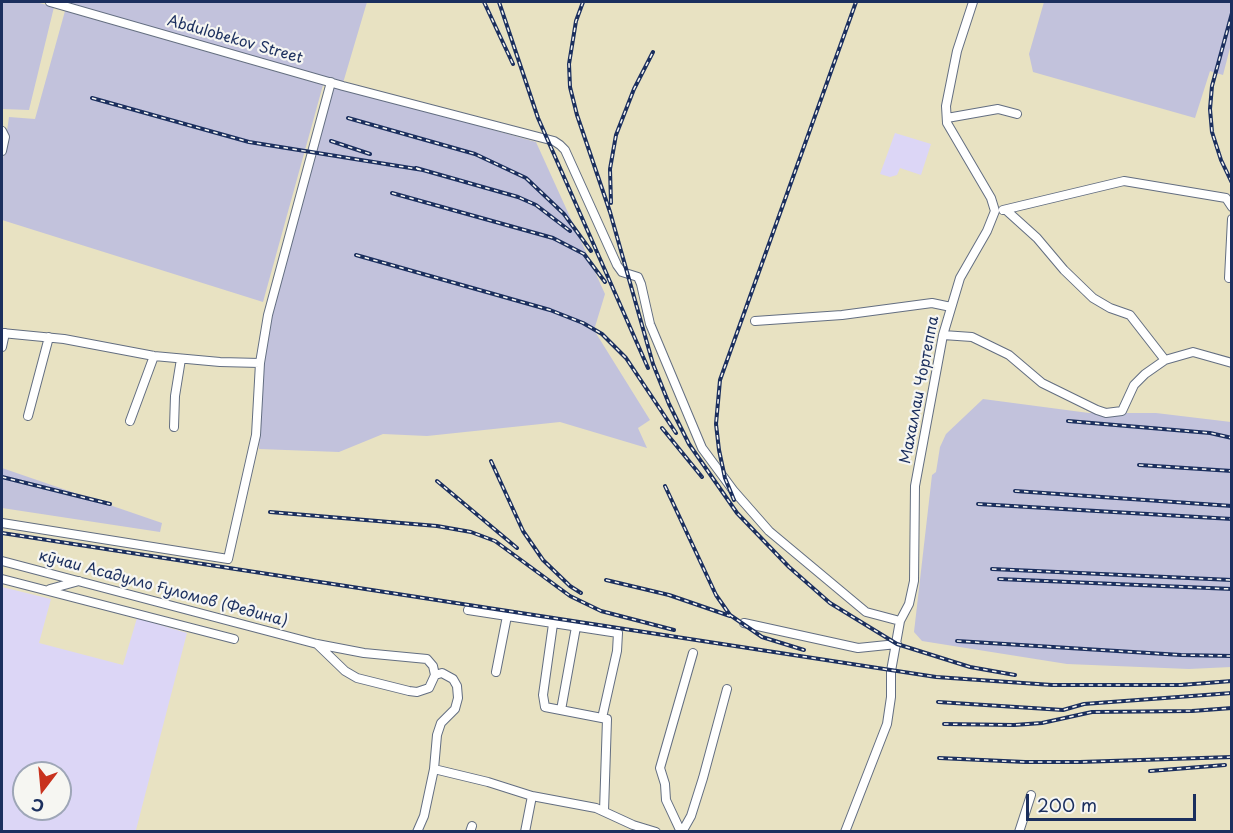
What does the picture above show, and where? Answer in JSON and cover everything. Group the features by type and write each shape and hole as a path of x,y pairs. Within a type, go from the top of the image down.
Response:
{"street":[{"name":"Abdulobekov Street","path":"50,2 343,86 554,141 560,145 565,150 617,265 622,272 638,278 642,284 651,324 702,448 769,531 866,612 900,621"},
{"path":"973,2 957,51 948,99 947,123 992,198 995,212 1124,181 1226,198 1232,207"},
{"path":"2,347 3,333 49,337 154,356 260,363 268,315 331,82"},
{"path":"947,118 998,109 1017,114"},
{"path":"2,131 5,137 2,151"},
{"path":"1006,210 1037,238 1064,270 1093,298 1110,308 1130,315 1165,360"},
{"name":"Махаллаи Чортеппа","path":"845,831 887,724 891,697 891,671 900,621 909,604 914,581 915,486 943,335 960,278 987,231 995,212"},
{"path":"1229,278 1232,219"},
{"path":"755,321 842,315 932,303 951,307"},
{"path":"943,335 972,337 1009,355 1042,383 1097,410 1106,412 1122,411 1134,385 1165,360 1193,352 1232,363"},
{"path":"28,416 49,337"},
{"path":"130,421 154,356"},
{"path":"174,427 175,396 181,359"},
{"name":"кӯчаи Асадулло Ғуломов (Федина)","path":"2,523 228,559 256,435 260,363"},
{"name":"кӯчаи Асадулло Ғуломов (Федина)","path":"2,561 317,644 364,653 427,659 433,666 435,675 429,688 409,692 357,678 345,671 317,644"},
{"path":"12,564 4,579 234,639"},
{"path":"49,590 80,580"},
{"path":"468,610 618,633 617,651 602,718"},
{"path":"496,672 507,615"},
{"path":"744,623 858,648 897,644"},
{"path":"553,624 543,695 545,707 607,719 604,811"},
{"path":"561,710 576,627"},
{"path":"682,831 666,800 660,768 693,653"},
{"path":"417,831 424,816 434,770 437,735 441,723 455,709 458,698 457,687 453,679 442,673 435,675"},
{"path":"682,831 690,816 703,778 727,689"},
{"path":"434,770 488,782 532,796 596,807 633,825 656,831"},
{"path":"1019,831 1030,795"},
{"path":"525,831 532,796"}],"shaded area":[{"path":"2,2 36,2 54,7 29,110 2,109"},
{"path":"65,2 367,2 343,83"},
{"path":"1044,2 1231,2 1231,44 1223,75 1210,71 1195,118 1033,72 1029,54"},
{"path":"65,11 323,85 263,302 2,220 2,166 9,117 35,119"},
{"path":"334,85 536,142 605,294 594,330 650,420 638,428 647,448 560,422 427,436 383,434 339,452 259,449 263,348"},
{"path":"895,133 931,144 921,175 900,168 897,175 890,177 880,174"},
{"path":"983,399 1089,413 1156,413 1231,422 1231,667 1189,669 1067,664 922,641 914,632 932,475 936,472 940,447 946,434"},
{"path":"2,468 162,523 160,532 2,508"},
{"path":"2,587 51,599 39,643 123,665 137,618 187,633 134,831 2,831"}],"railway":[{"path":"484,2 513,64"},
{"path":"499,2 538,118 648,368"},
{"path":"583,2 576,21 569,64 570,87 577,115 610,212 653,364 669,404 689,444 737,513 789,567 830,603 897,644 970,667 1015,675"},
{"path":"734,500 725,478 719,450 716,424 720,380 856,2"},
{"path":"1232,13 1212,86 1210,109 1212,132 1221,160 1232,183"},
{"path":"611,203 610,169 616,135 634,89 653,52"},
{"path":"92,98 249,142 423,170"},
{"path":"348,118 475,154 526,178 564,214 591,251"},
{"path":"331,141 370,154"},
{"path":"416,168 518,197 536,205 570,231"},
{"path":"392,193 553,238 584,254 605,282"},
{"path":"356,255 550,310 583,323 602,334 626,358 676,433"},
{"path":"1068,421 1210,433 1232,438"},
{"path":"662,428 702,477"},
{"path":"491,461 523,531 543,560 570,586 581,593"},
{"path":"1139,465 1232,471"},
{"path":"2,477 110,504"},
{"path":"437,481 517,548"},
{"path":"665,486 716,595 730,615 762,637 804,650"},
{"path":"1015,491 1232,506"},
{"path":"978,504 1232,519"},
{"path":"270,512 437,526 471,532 495,541 570,596 601,611 674,630"},
{"path":"2,533 936,677 1052,685 1181,685 1232,681"},
{"path":"992,569 1232,580"},
{"path":"999,579 1232,589"},
{"path":"606,580 669,595 730,616"},
{"path":"957,641 1232,656"},
{"path":"938,702 1063,710 1084,704 1232,693"},
{"path":"944,724 1014,725 1042,723 1092,712 1192,711 1232,708"},
{"path":"939,758 1080,762 1232,757"},
{"path":"1150,771 1225,765"}]}
